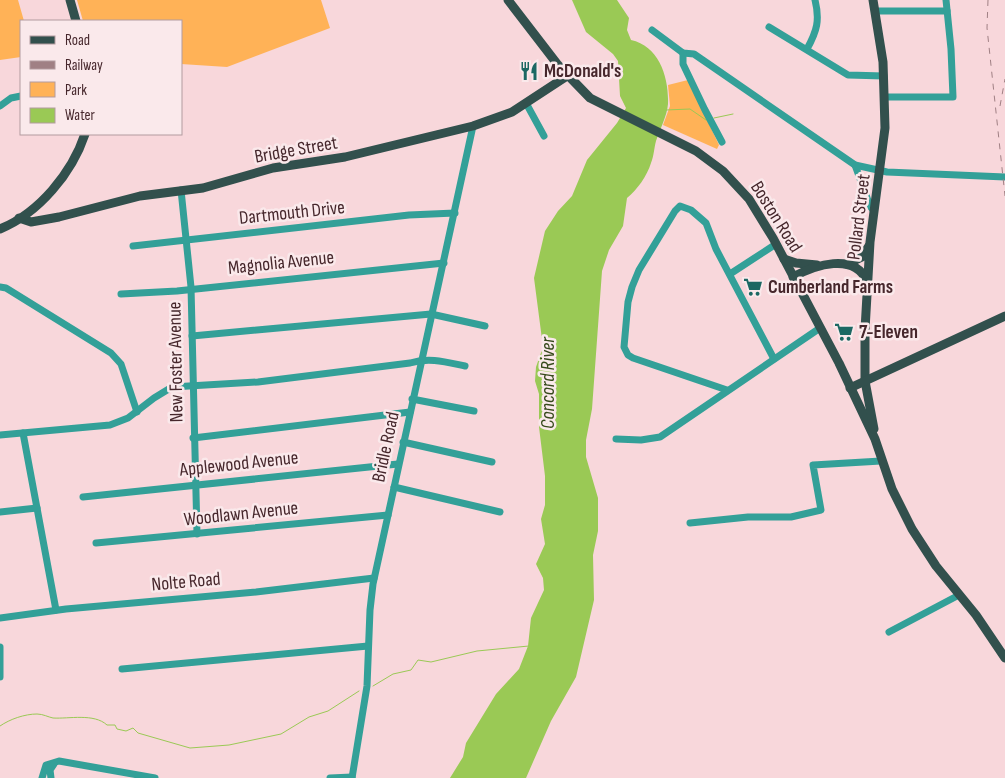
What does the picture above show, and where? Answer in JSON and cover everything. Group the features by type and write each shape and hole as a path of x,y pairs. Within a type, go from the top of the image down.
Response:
{"main road":[{"path":"70,0 76,20"},
{"name":"Boston Road","path":"508,0 567,76 590,98 668,136 713,162 737,185 758,213 776,244 820,328 875,439 881,461 913,531 936,566 976,615 1005,658"},
{"name":"Pollard Street","path":"873,0 876,11 885,97 885,128 870,242 868,284 866,381 875,439"},
{"name":"Bridge Street","path":"19,218 31,222 140,196 203,188 273,168 345,158 473,126 494,120 526,103 567,76"},
{"path":"0,229 19,218 58,183 74,160 85,135"},
{"path":"784,259 796,263 820,265 847,264 862,257 870,242"},
{"path":"847,264 861,271 868,284"},
{"path":"793,277 820,265"},
{"path":"850,388 1005,316"},
{"path":"866,364 870,369 882,373"}],"street":[{"path":"807,49 817,32 818,16 815,0"},
{"path":"885,97 953,97 946,0"},
{"path":"876,11 946,11"},
{"path":"769,26 848,75 884,76"},
{"path":"652,30 683,53 694,54 855,165 881,169 887,172 1005,177"},
{"path":"683,53 682,64 722,142"},
{"path":"0,106 11,98 20,96"},
{"path":"526,103 544,136"},
{"name":"Bridle Road","path":"352,778 367,686 368,646 374,578 473,126"},
{"path":"855,165 870,206 874,211"},
{"name":"New Foster Avenue","path":"181,190 191,289 197,534"},
{"path":"727,390 633,358 626,352 624,340 628,302 635,279 675,211 680,206 691,210 706,223 716,249 774,359"},
{"name":"Dartmouth Drive","path":"133,246 409,215 455,214"},
{"path":"730,274 776,244"},
{"name":"Magnolia Avenue","path":"121,294 191,289 444,263"},
{"path":"0,287 6,288 111,352 121,364 137,412"},
{"path":"192,336 431,314 485,326"},
{"path":"616,439 640,440 660,437 820,328"},
{"path":"0,435 110,425 137,412 163,391 172,387 258,382 410,363 421,360 465,366"},
{"path":"412,399 427,404 474,411"},
{"path":"194,438 410,412"},
{"path":"23,432 56,610"},
{"path":"403,442 492,462"},
{"path":"690,523 748,517 791,517 821,510 813,465 881,461"},
{"name":"Applewood Avenue","path":"83,497 398,464"},
{"path":"394,487 500,512"},
{"path":"0,512 36,508"},
{"name":"Woodlawn Avenue","path":"96,543 388,515"},
{"name":"Nolte Road","path":"0,618 56,610 256,592 374,578"},
{"path":"888,632 959,595"},
{"path":"122,669 368,646"},
{"path":"0,647 0,677"},
{"path":"42,778 46,765 68,761 155,778"},
{"path":"51,778 50,770 54,764"},
{"path":"105,769 106,778"},
{"path":"330,778 352,778"}],"green space":[{"path":"0,0 18,0 24,20 20,20 20,57 0,60"},
{"path":"77,0 321,0 330,28 227,67 182,64 182,20 83,20"},
{"path":"688,80 719,145 717,149 663,125 670,106 668,85"}],"water":[{"name":"Concord River","path":"572,0 617,0 629,18 627,30 631,40 641,43 649,49 660,64 667,83 668,94 666,113 656,141 653,158 647,173 627,198 623,226 609,250 602,271 592,409 586,440 586,457 598,498 598,531 593,555 594,600 576,677 551,721 526,778 450,778 463,757 466,743 496,694 519,669 528,646 531,618 544,590 543,578 536,564 545,544 541,519 545,505 545,476 539,427 539,394 535,381 536,367 543,347 534,278 545,231 558,211 572,196 587,160 617,123 626,108 620,96 618,61 613,54 586,32"}],"waterway":[{"path":"666,110 690,109 706,120"},
{"path":"714,118 733,114"},
{"path":"373,686 393,674 411,670 418,660 431,662 477,651 529,646"},
{"path":"0,726 18,717 32,714 41,714 53,718 81,717 102,721 107,725 115,725 117,729 126,731 133,728 138,733 190,748 229,745 281,734 309,717 328,711 359,691"}],"railway":[{"path":"988,0 987,28 1005,196"},
{"path":"1000,106 1005,79"}],"place":[{"name":"McDonald's","path":"529,71"},
{"name":"Cumberland Farms","path":"753,287"},
{"name":"7-Eleven","path":"844,332"}]}
